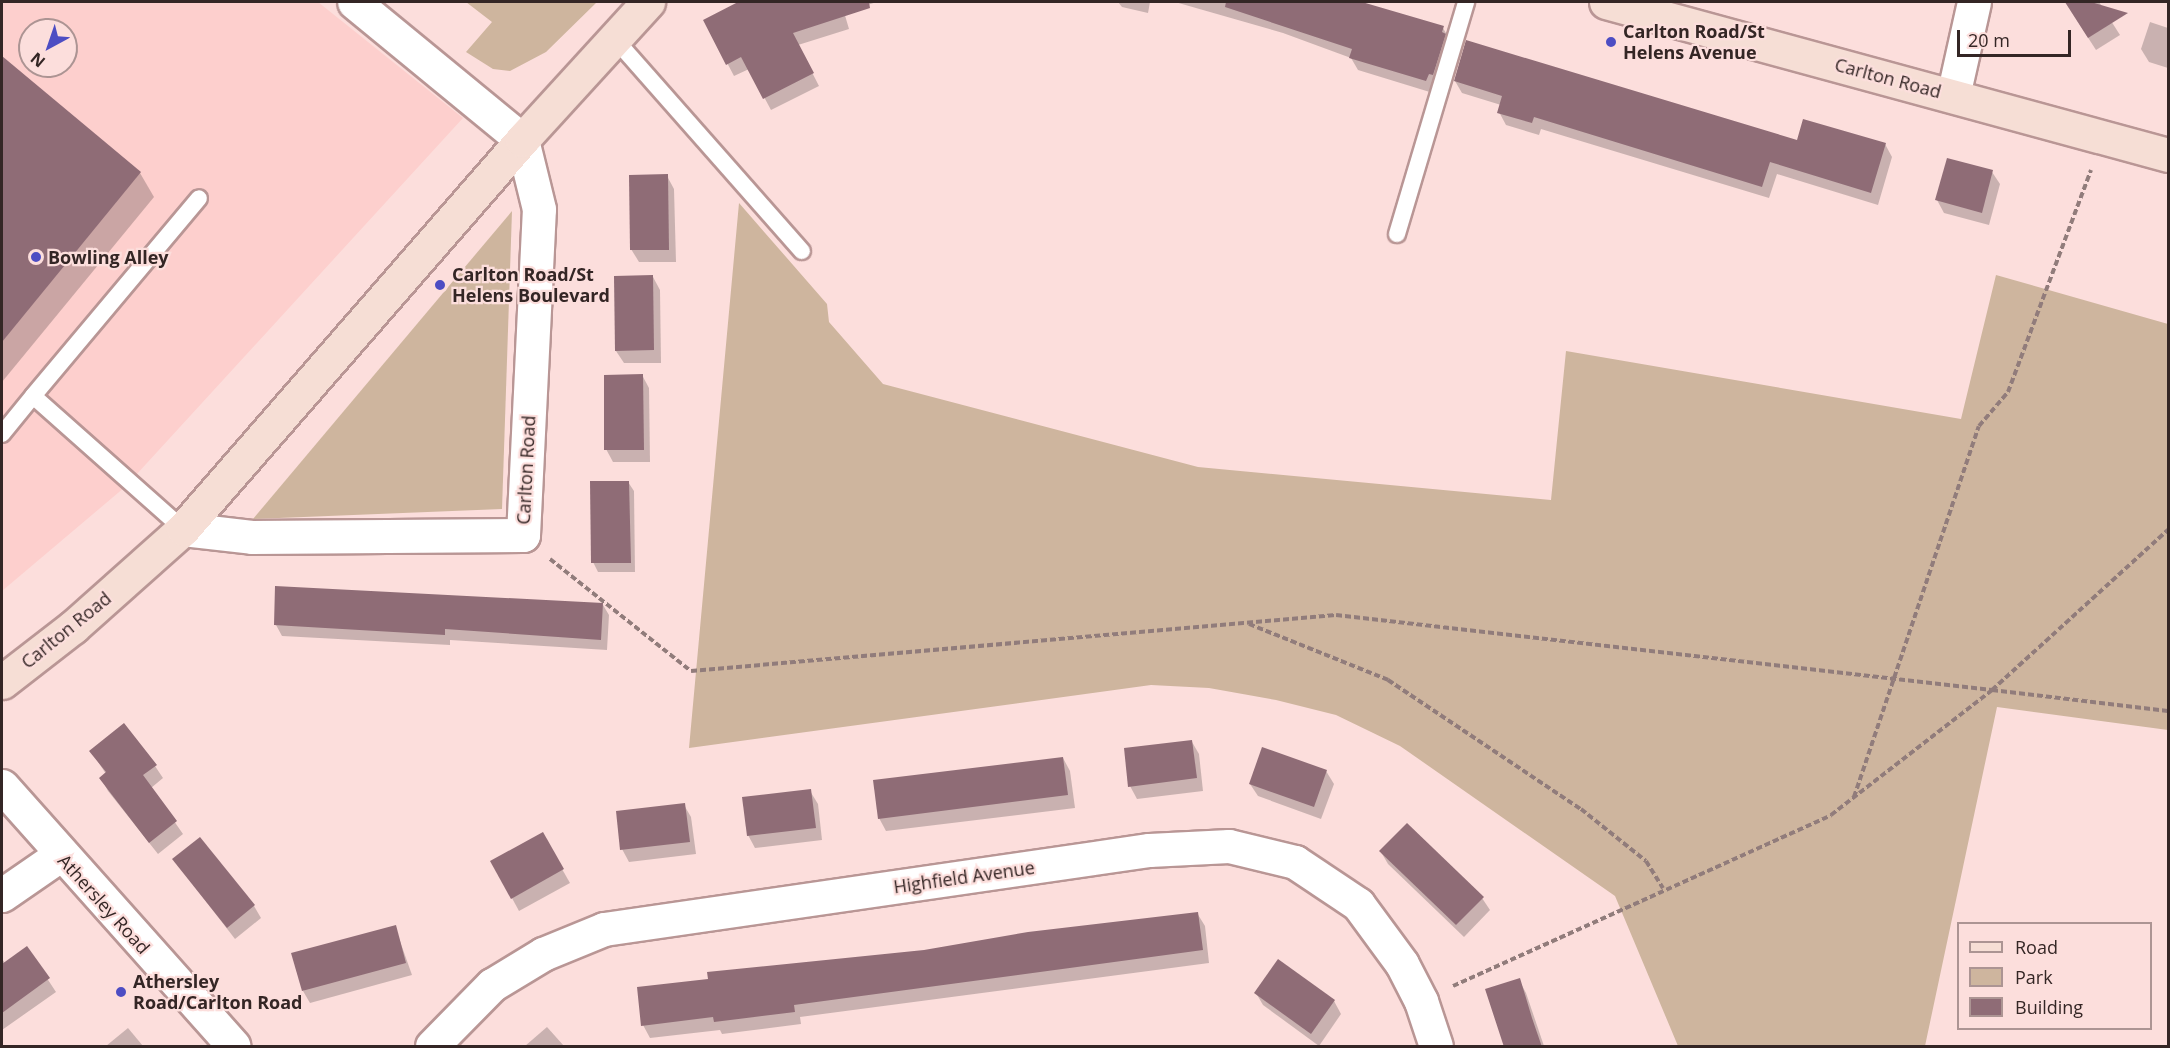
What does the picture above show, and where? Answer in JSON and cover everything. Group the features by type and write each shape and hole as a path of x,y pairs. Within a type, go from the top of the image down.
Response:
{"main road":[{"name":"Carlton Road","path":"2,682 73,627 183,529 522,140 648,2"},
{"name":"Carlton Road","path":"1606,2 2169,155"}],"street":[{"path":"354,2 522,140"},
{"path":"1953,96 1974,2"},
{"name":"Carlton Road","path":"183,529 252,537 523,535 539,209 522,140"},
{"name":"Athersley Road","path":"2,786 60,855 234,1047"},
{"name":"Highfield Avenue","path":"432,1047 492,985 543,954 604,929 1149,850 1229,846 1295,862 1358,904 1402,964 1422,1001 1436,1047"},
{"path":"2,895 60,855"}],"lane":[{"path":"1397,234 1466,2"},
{"path":"614,38 802,251"},
{"path":"2,434 200,198"},
{"path":"33,396 183,529"}],"path":[{"path":"1854,798 1979,426 2008,392 2104,137"},
{"path":"1422,1001 1663,888 1831,815 1992,690 2169,530"},
{"path":"523,535 586,590 691,671 1336,615 2169,711"},
{"path":"1248,624 1388,680 1581,809 1646,861 1663,888"}],"shaded area":[{"path":"2,2 318,2 463,118 125,487 2,591"}],"green space":[{"path":"466,2 597,2 546,52 510,71 493,69 466,52 492,22"},
{"path":"739,203 827,304 829,322 883,384 1198,467 1551,500 1566,351 1961,419 1996,275 2168,324 2168,730 1997,707 1925,1046 1678,1046 1615,896 1400,746 1336,715 1276,700 1209,688 1151,685 689,748"},
{"path":"512,211 502,509 253,519"}],"building":[{"path":"738,2 869,2 870,8 793,33 814,73 763,99 741,57 726,65 703,20"},
{"path":"1226,2 1362,2 1444,26 1442,32 1446,34 1433,75 1429,74 1426,81 1349,58 1352,49 1225,7"},
{"path":"2065,2 2091,2 2128,13 2088,38"},
{"path":"1466,40 1797,140 1803,119 1886,143 1871,193 1770,162 1762,187 1534,117 1532,123 1497,113 1502,96 1454,81"},
{"name":"Bowling Alley","path":"2,56 18,69 18,78 28,78 141,172 2,342"},
{"path":"1947,158 1993,170 1982,213 1935,200"},
{"path":"668,174 669,250 630,250 629,175"},
{"path":"653,275 654,350 615,351 614,276"},
{"path":"643,374 644,450 604,450 604,375"},
{"path":"590,481 629,481 631,563 591,563"},
{"path":"275,586 603,603 601,640 445,629 445,635 274,625"},
{"path":"124,723 157,765 143,775 177,821 149,843 99,778 106,772 89,751"},
{"path":"1192,740 1197,778 1128,787 1124,748"},
{"path":"1262,747 1327,770 1314,807 1249,784"},
{"path":"1063,757 1068,795 878,819 873,780"},
{"path":"811,789 816,828 747,836 742,797"},
{"path":"685,803 690,842 620,850 616,811"},
{"path":"1407,823 1484,897 1456,925 1379,851"},
{"path":"543,832 564,869 511,899 490,861"},
{"path":"200,837 255,905 227,928 172,859"},
{"path":"1198,912 1203,950 794,1005 795,1012 714,1022 713,1017 641,1026 637,987 708,979 707,972 924,950 1028,932"},
{"path":"396,925 406,963 302,991 291,953"},
{"path":"27,946 50,978 2,1013 2,964"},
{"path":"1278,959 1335,1000 1311,1034 1254,993"},
{"path":"1520,978 1542,1047 1504,1047 1485,989"}],"place":[{"name":"Carlton Road/St Helens Avenue","path":"1611,42"},
{"name":"Bowling Alley","path":"36,257"},
{"name":"Carlton Road/St Helens Boulevard","path":"440,285"},
{"name":"Athersley Road/Carlton Road","path":"121,992"}]}
